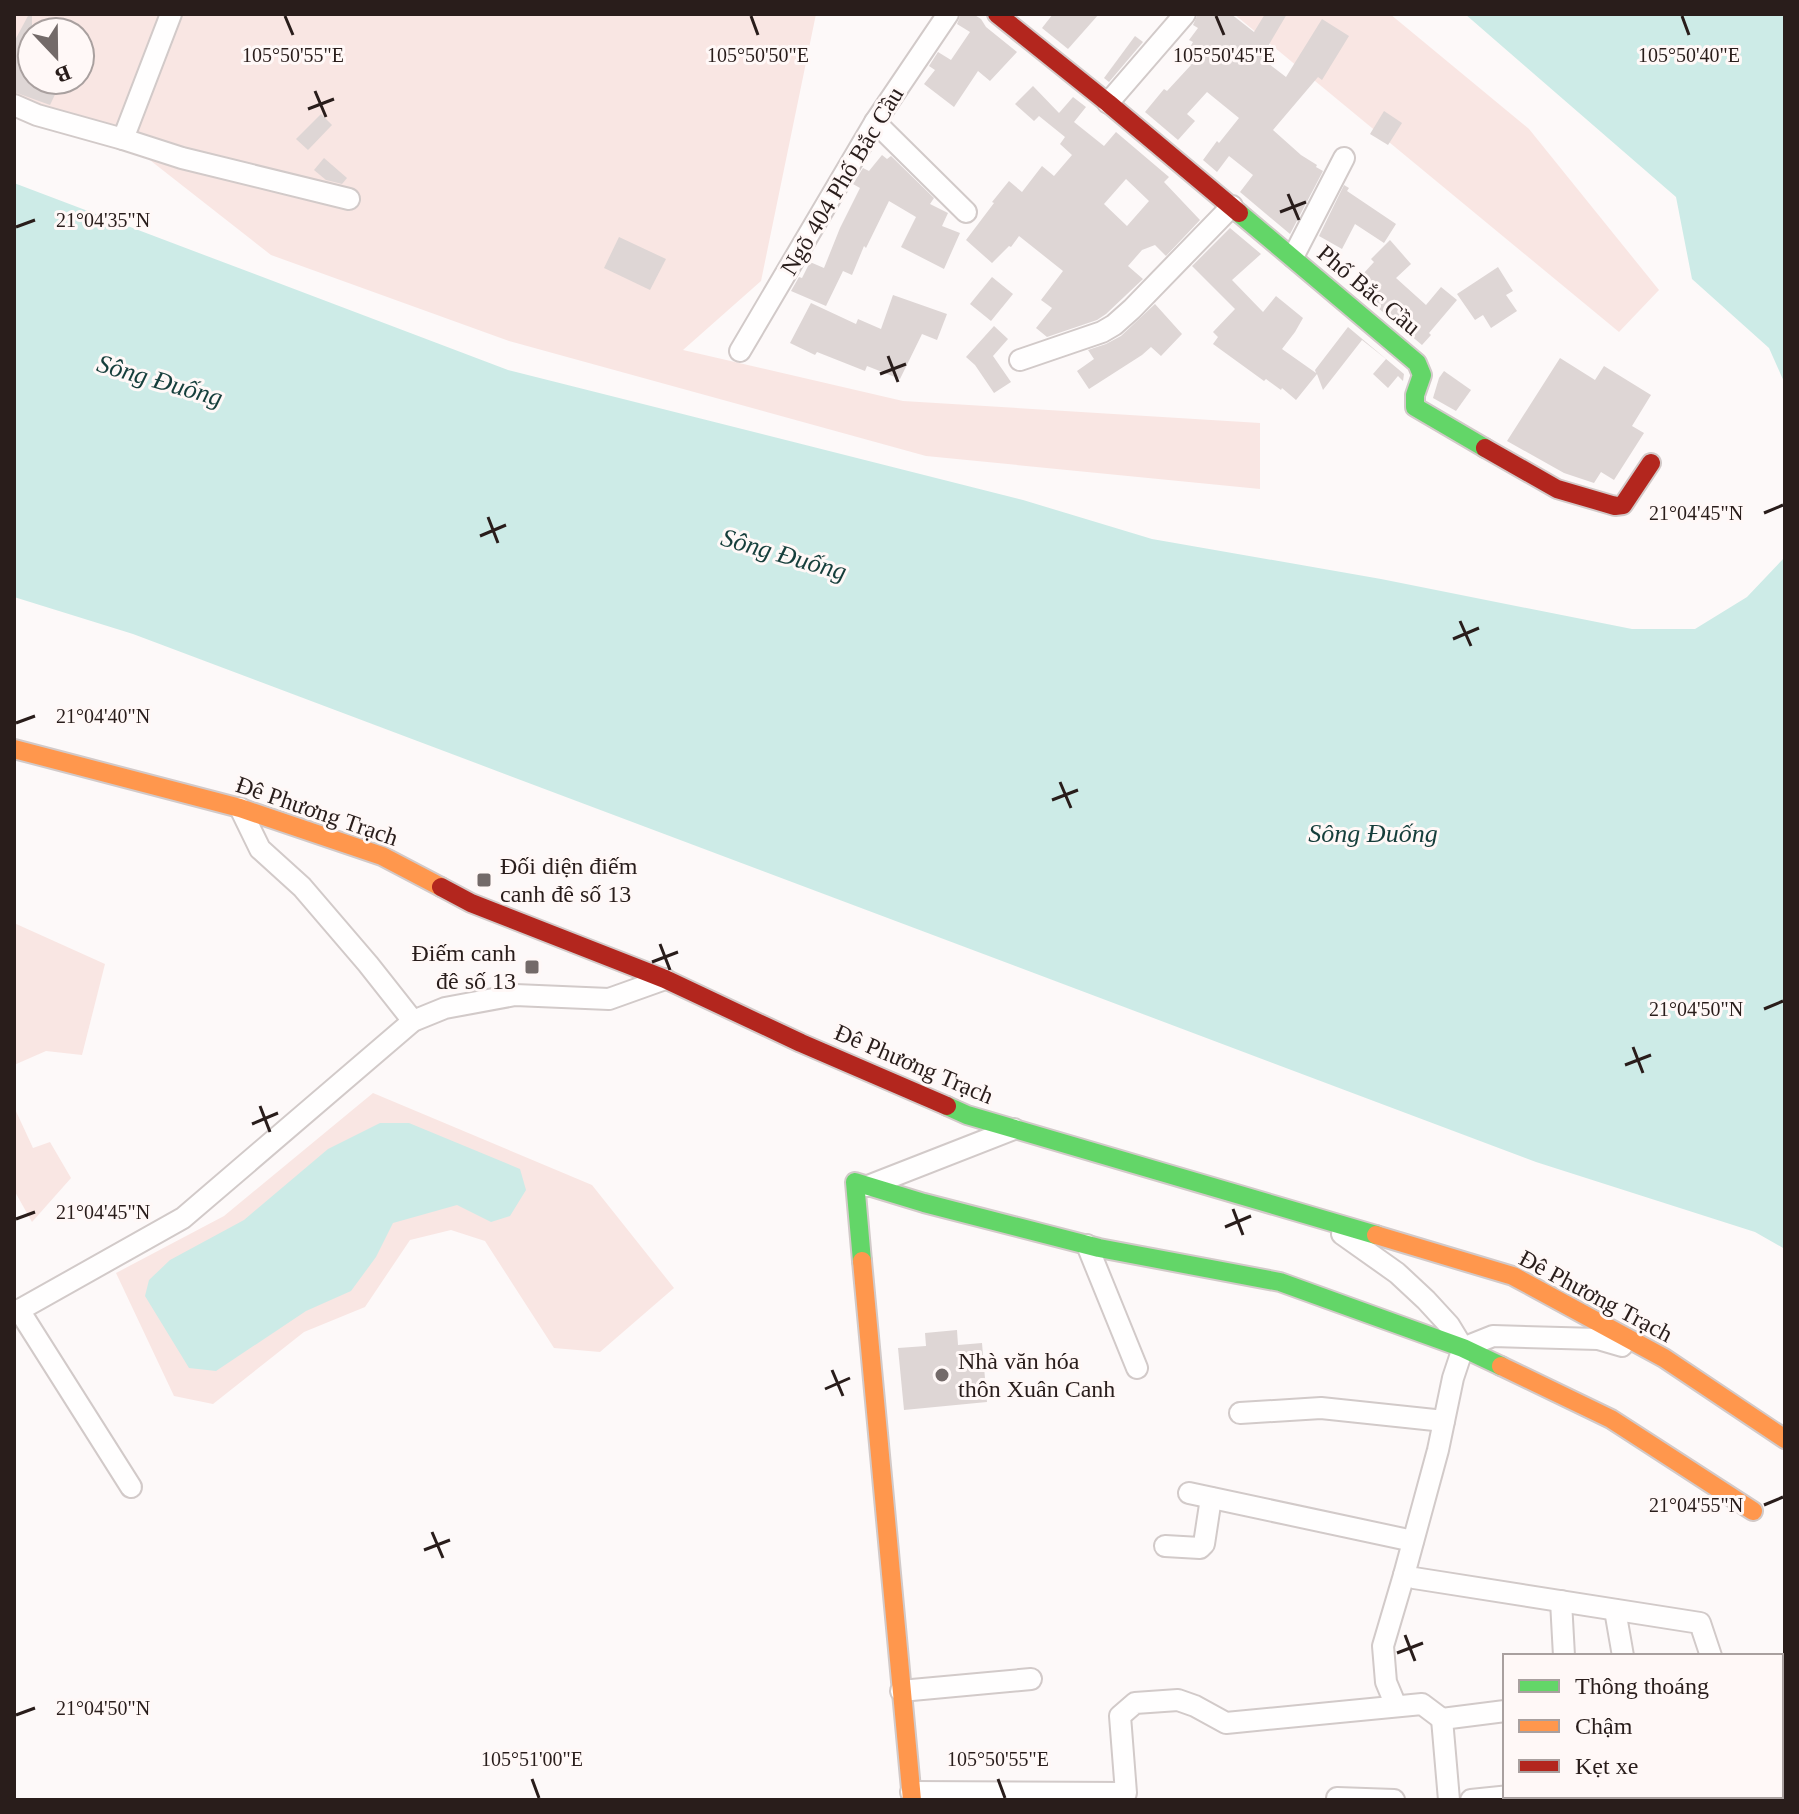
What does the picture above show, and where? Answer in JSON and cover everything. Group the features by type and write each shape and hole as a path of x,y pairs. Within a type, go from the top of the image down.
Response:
{"street":[{"path":"123,139 171,14"},
{"name":"Ngõ 404 Phố Bắc Cầu","path":"740,351 875,122 948,14"},
{"name":"Phố Bắc Cầu","path":"997,14 1232,206 1421,367 1424,377 1414,399 1415,407 1557,489 1604,504 1623,505 1651,463"},
{"path":"1108,103 1185,14"},
{"path":"14,105 37,115 182,158 349,199"},
{"path":"875,122 966,212"},
{"path":"1293,257 1344,158"},
{"path":"1020,360 1114,325 1232,206"},
{"name":"Đê Phương Trạch","path":"14,749 240,808 382,856 471,903 665,979 801,1043 967,1115 1513,1276 1664,1358 1785,1439"},
{"path":"240,808 260,849 302,887 413,1021"},
{"path":"131,1487 16,1312 183,1218 413,1021 445,1008 515,995 609,999 665,979"},
{"path":"868,1186 1014,1129"},
{"path":"1503,1711 1442,1719 1422,1704 1226,1723 1178,1700 1135,1703 1120,1716 1127,1796 912,1796 855,1182 1087,1245 1280,1282 1463,1348 1611,1419 1753,1511"},
{"path":"1321,1219 1397,1273 1449,1325 1463,1348 1383,1646 1386,1682 1396,1706"},
{"path":"1087,1245 1137,1368"},
{"path":"1463,1348 1493,1336 1598,1339 1664,1358"},
{"path":"1240,1413 1321,1408 1444,1421"},
{"path":"1189,1493 1413,1541"},
{"path":"1165,1546 1200,1548 1204,1544 1211,1498"},
{"path":"1404,1575 1700,1623 1710,1654"},
{"path":"1561,1601 1564,1654"},
{"path":"1615,1610 1623,1654"},
{"path":"901,1691 1031,1679"},
{"path":"1442,1719 1449,1800"},
{"path":"1471,1800 1503,1797"},
{"path":"1337,1798 1394,1800"}],"shaded area":[{"path":"14,14 816,14 761,281 683,350 903,401 1260,423 1260,489 926,456 509,341 271,255 123,139 14,113"},
{"path":"1234,14 1390,14 1529,129 1659,290 1619,332"},
{"path":"14,923 105,964 82,1055 46,1051 14,1065"},
{"path":"373,1093 592,1185 674,1288 600,1352 554,1348 485,1241 451,1230 410,1240 365,1307 304,1332 213,1404 174,1396 116,1273 224,1216"},
{"path":"14,1107 33,1148 50,1142 71,1178 32,1222 14,1190"}],"water":[{"path":"1465,14 1785,14 1785,384 1769,348 1692,279 1676,197"},
{"name":"Sông Đuống","path":"14,183 508,370 1023,500 1152,539 1381,579 1632,629 1695,629 1747,597 1785,557 1785,1249 1755,1232 1536,1162 133,634 14,597"},
{"path":"380,1123 409,1123 520,1169 526,1190 510,1216 491,1222 457,1205 393,1223 376,1257 351,1291 306,1311 216,1371 189,1368 145,1296 149,1280 170,1260 244,1220 328,1149"}],"building":[{"path":"961,14 973,14 981,19 986,27 1017,52 990,81 978,71 954,107 924,84 935,70 929,66 938,52 951,60 970,32 957,24"},
{"path":"1053,14 1099,14 1068,49 1042,28"},
{"path":"1198,14 1231,14 1254,32 1265,14 1287,14 1261,58 1286,77 1322,19 1349,36 1322,80 1318,77 1273,130 1323,171 1290,234 1240,192 1253,175 1229,156 1217,172 1203,160 1239,118 1207,92 1187,114 1195,121 1178,140 1145,112 1164,89 1167,91 1191,65 1183,60 1193,42 1189,40 1198,28 1193,25"},
{"path":"1135,36 1143,42 1109,82 1104,78"},
{"path":"16,38 16,93 14,92"},
{"path":"1033,86 1059,113 1073,97 1086,107 1074,122 1104,146 1116,132 1169,177 1164,182 1200,220 1166,256 1155,245 1142,250 1128,266 1143,279 1106,314 1047,337 1036,328 1052,308 1041,300 1063,271 1019,236 992,263 966,240 1009,181 1022,192 1042,166 1054,176 1072,155 1060,144 1065,137 1039,116 1034,121 1015,104","holes":["1126,179 1149,201 1127,226 1104,204"]},
{"path":"25,96 54,96 50,105"},
{"path":"1384,111 1402,123 1388,145 1370,134"},
{"path":"321,114 332,125 308,150 296,139"},
{"path":"882,155 887,159 891,156 934,198 930,204 948,213 942,226 960,233 944,269 901,247 916,217 889,201 852,275 843,271 826,306 791,291 810,262 824,268 860,188 853,184 863,168 869,171"},
{"path":"324,158 347,178 342,184 326,180 314,170"},
{"path":"1344,185 1349,188 1347,191 1396,224 1384,243 1355,224 1342,249 1319,236"},
{"path":"1230,228 1261,254 1232,280 1263,312 1276,296 1303,318 1282,349 1316,373 1315,370 1348,327 1404,374 1403,381 1398,376 1388,388 1373,374 1386,359 1362,340 1323,390 1317,374 1296,400 1213,344 1218,337 1213,332 1235,309 1192,266"},
{"path":"619,237 666,259 650,290 604,268"},
{"path":"1390,240 1411,264 1396,278 1426,305 1441,287 1457,300 1422,345 1352,286 1374,262 1371,259"},
{"path":"1498,267 1513,291 1506,295 1517,311 1491,328 1483,315 1475,320 1457,294"},
{"path":"992,277 1013,294 991,321 970,304"},
{"path":"893,295 947,314 937,340 922,334 900,379 867,366 865,371 817,352 815,355 790,343 811,303 856,324 858,319 881,329"},
{"path":"1155,304 1182,334 1161,356 1151,347 1089,389 1077,371 1094,359 1088,350 1121,336"},
{"path":"994,326 1008,339 993,356 1011,382 994,393 966,357"},
{"path":"1560,358 1595,380 1604,366 1651,395 1632,426 1644,433 1614,480 1601,472 1594,483 1564,473 1507,441"},
{"path":"1444,371 1471,390 1456,411 1433,398"},
{"name":"Nhà văn hóa thôn Xuân Canh","path":"957,1330 958,1345 982,1343 987,1402 904,1410 898,1348 926,1346 925,1333"}],"traffic: fast":[{"path":"1239,213 1417,363 1422,375 1415,395 1415,407 1485,448"},
{"path":"947,1106 967,1115 1376,1235"},
{"path":"862,1261 855,1182 1099,1248 1280,1282 1463,1348 1501,1366"}],"traffic: slow":[{"path":"14,749 240,808 382,856 441,887"},
{"path":"1376,1235 1513,1276 1664,1358 1785,1439"},
{"path":"862,1261 912,1800"},
{"path":"1501,1366 1611,1419 1753,1511"}],"traffic: jam":[{"path":"997,14 1239,213"},
{"path":"1485,448 1557,489 1615,506 1623,505 1651,463"},
{"path":"441,887 471,903 665,979 801,1043 947,1106"}],"place":[{"name":"Đối diện điếm canh đê số 13","path":"484,880"},
{"name":"Điếm canh đê số 13","path":"532,967"},
{"name":"Nhà văn hóa thôn Xuân Canh","path":"942,1375"}]}
